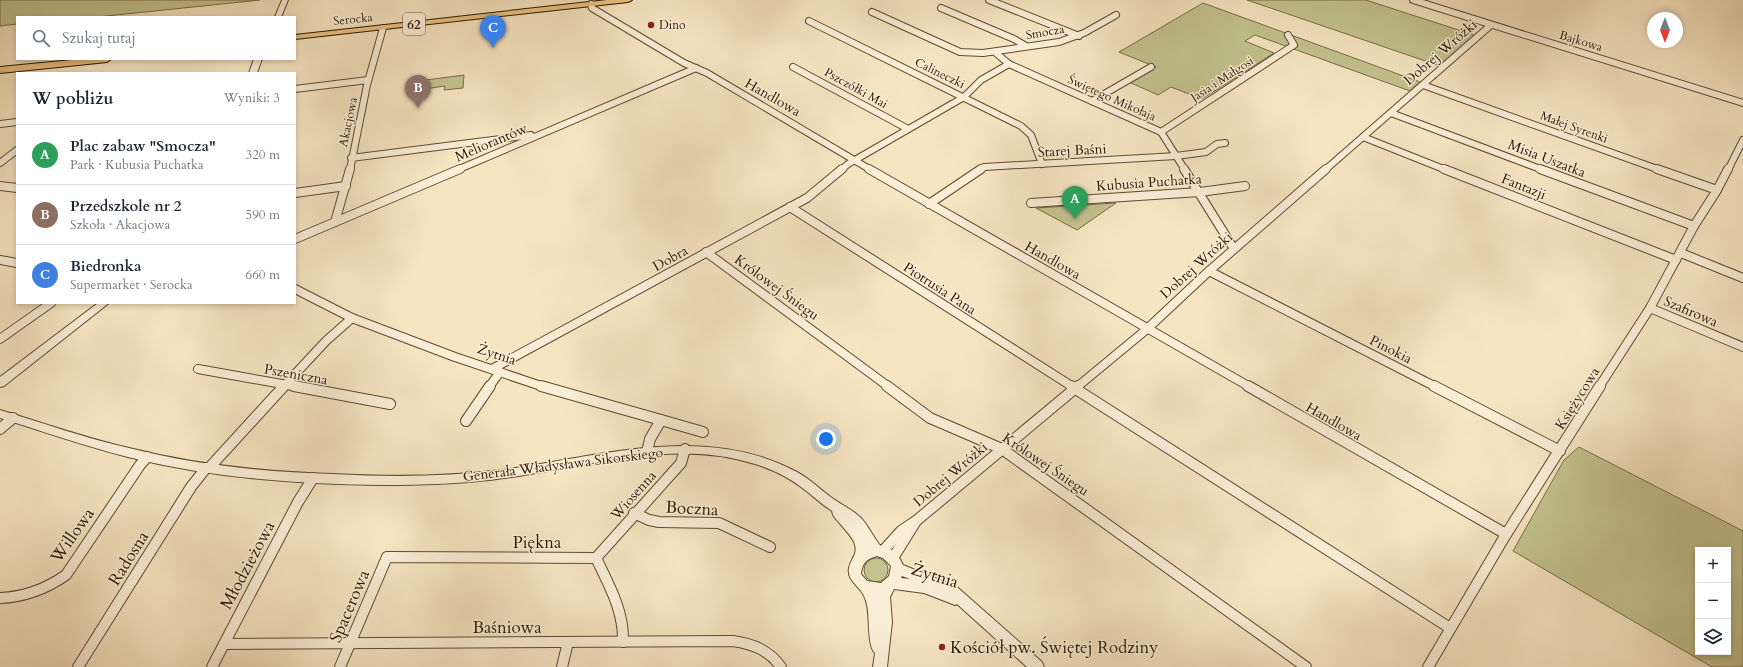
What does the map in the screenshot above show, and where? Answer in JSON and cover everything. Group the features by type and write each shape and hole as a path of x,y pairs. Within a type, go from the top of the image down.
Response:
{"main road":[{"name":"Serocka","path":"296,37 628,0"},
{"path":"0,70 97,60"}],"street":[{"path":"278,16 285,0"},
{"path":"989,0 1079,36"},
{"name":"Bajkowa","path":"1413,0 1743,103"},
{"name":"Handlowa","path":"591,4 592,8 929,204 1506,534"},
{"path":"941,8 1014,39 1026,46"},
{"name":"Smocza","path":"872,12 960,52 968,54 996,53 1026,46 1064,42 1079,36 1116,15"},
{"name":"Calineczki","path":"809,21 1021,126 1031,135 1042,164"},
{"name":"Dobrej Wróżki","path":"880,551 901,531 916,521 1147,330 1234,249 1492,25"},
{"name":"Akacjowa","path":"335,222 346,186 368,80 383,28"},
{"name":"Jasia i Małgosi","path":"1161,132 1294,45 1288,34"},
{"name":"Świętego Mikołaja","path":"996,53 1009,64 1161,132 1200,192 1234,249"},
{"path":"253,72 258,60"},
{"path":"854,160 964,97 981,80 1009,64"},
{"name":"Pszczółki Mai","path":"793,67 908,129"},
{"path":"1092,101 1151,67"},
{"name":"Meliorantów","path":"296,239 696,68"},
{"path":"296,89 368,80"},
{"name":"Małej Syrenki","path":"1423,85 1717,190"},
{"name":"Misia Uszatka","path":"1391,113 1694,226"},
{"path":"0,124 16,122"},
{"path":"352,158 542,133"},
{"name":"Fantazji","path":"1364,137 1678,257 1743,278"},
{"name":"Księżycowa","path":"1428,667 1506,534 1650,308 1694,226 1717,190 1743,140"},
{"name":"Starej Baśni","path":"929,204 984,167 1176,156 1206,152 1217,144 1225,144"},
{"path":"0,163 16,151"},
{"name":"Dobra","path":"496,371 706,252 807,198 854,160"},
{"path":"0,186 16,188"},
{"path":"296,193 346,186"},
{"name":"Kubusia Puchatka","path":"1030,203 1200,192 1245,186"},
{"name":"Piotrusia Pana","path":"790,207 1450,628"},
{"name":"Królowej Śniegu","path":"706,252 930,418 1002,449 1306,667"},
{"path":"0,260 16,263"},
{"name":"Pinokia","path":"1210,271 1560,451"},
{"name":"Żytnia","path":"296,290 352,318 419,344 496,371 588,400 703,432"},
{"path":"0,339 51,304"},
{"path":"0,383 103,304"},
{"name":"Szafirowa","path":"1650,308 1743,347"},
{"name":"Radosna","path":"78,667 191,487 284,385 326,341 352,318"},
{"name":"Pszeniczna","path":"198,369 390,404"},
{"path":"466,421 496,371"},
{"name":"Generała Władysława Sikorskiego","path":"0,414 147,457 207,468 256,474 313,478 392,479 491,475 647,452 686,449 716,451 762,462 799,479 858,523 880,551"},
{"path":"0,429 13,418"},
{"path":"647,452 650,439 661,420"},
{"name":"Wiosenna","path":"596,558 681,463 686,449"},
{"name":"Willowa","path":"0,598 24,596 54,584 66,575 140,465 147,457"},
{"name":"Młodzieżowa","path":"212,667 298,502 313,478"},
{"name":"Generała Władysława Sikorskiego","path":"831,504 860,541 862,556"},
{"name":"Boczna","path":"634,514 659,522 719,523 770,547"},
{"name":"Dobrej Wróżki","path":"896,564 916,521"},
{"path":"880,551 896,564 895,579 890,584 884,597 885,622 880,662 874,602 871,593 860,582 855,571 855,566 862,556 866,553 880,551"},
{"name":"Piękna","path":"387,557 596,558"},
{"name":"Spacerowa","path":"340,667 387,557"},
{"path":"596,558 624,623 623,642"},
{"name":"Żytnia","path":"896,564 945,587 958,595 1037,667"},
{"path":"865,586 877,588 890,584"},
{"name":"Żytnia","path":"890,584 909,584 937,592 968,605"},
{"path":"562,667 568,642"},
{"name":"Baśniowa","path":"224,644 745,642 766,650 774,657 781,667"}],"green space":[{"path":"0,0 260,0 107,16 16,16 16,24 0,26"},
{"path":"1247,0 1366,0 1477,36 1440,66"},
{"path":"1203,3 1420,82 1410,91 1255,35 1245,41 1274,53 1202,99 1171,87 1158,95 1129,82 1156,67 1119,52"},
{"path":"464,75 463,88 444,90 445,86 425,89 426,80"},
{"path":"1116,203 1077,230 1036,208"},
{"path":"1579,447 1743,531 1743,667 1712,667 1513,551 1564,460"},
{"path":"876,558 885,561 888,570 885,579 876,582 867,579 864,570 867,561"}],"place":[{"name":"Dino","path":"651,25"},
{"name":"Biedronka","path":"493,48"},
{"name":"Przedszkole nr 2","path":"418,108"},
{"name":"Plac zabaw \"Smocza\"","path":"1075,219"},
{"name":"Kościół pw. Świętej Rodziny","path":"942,647"}]}
